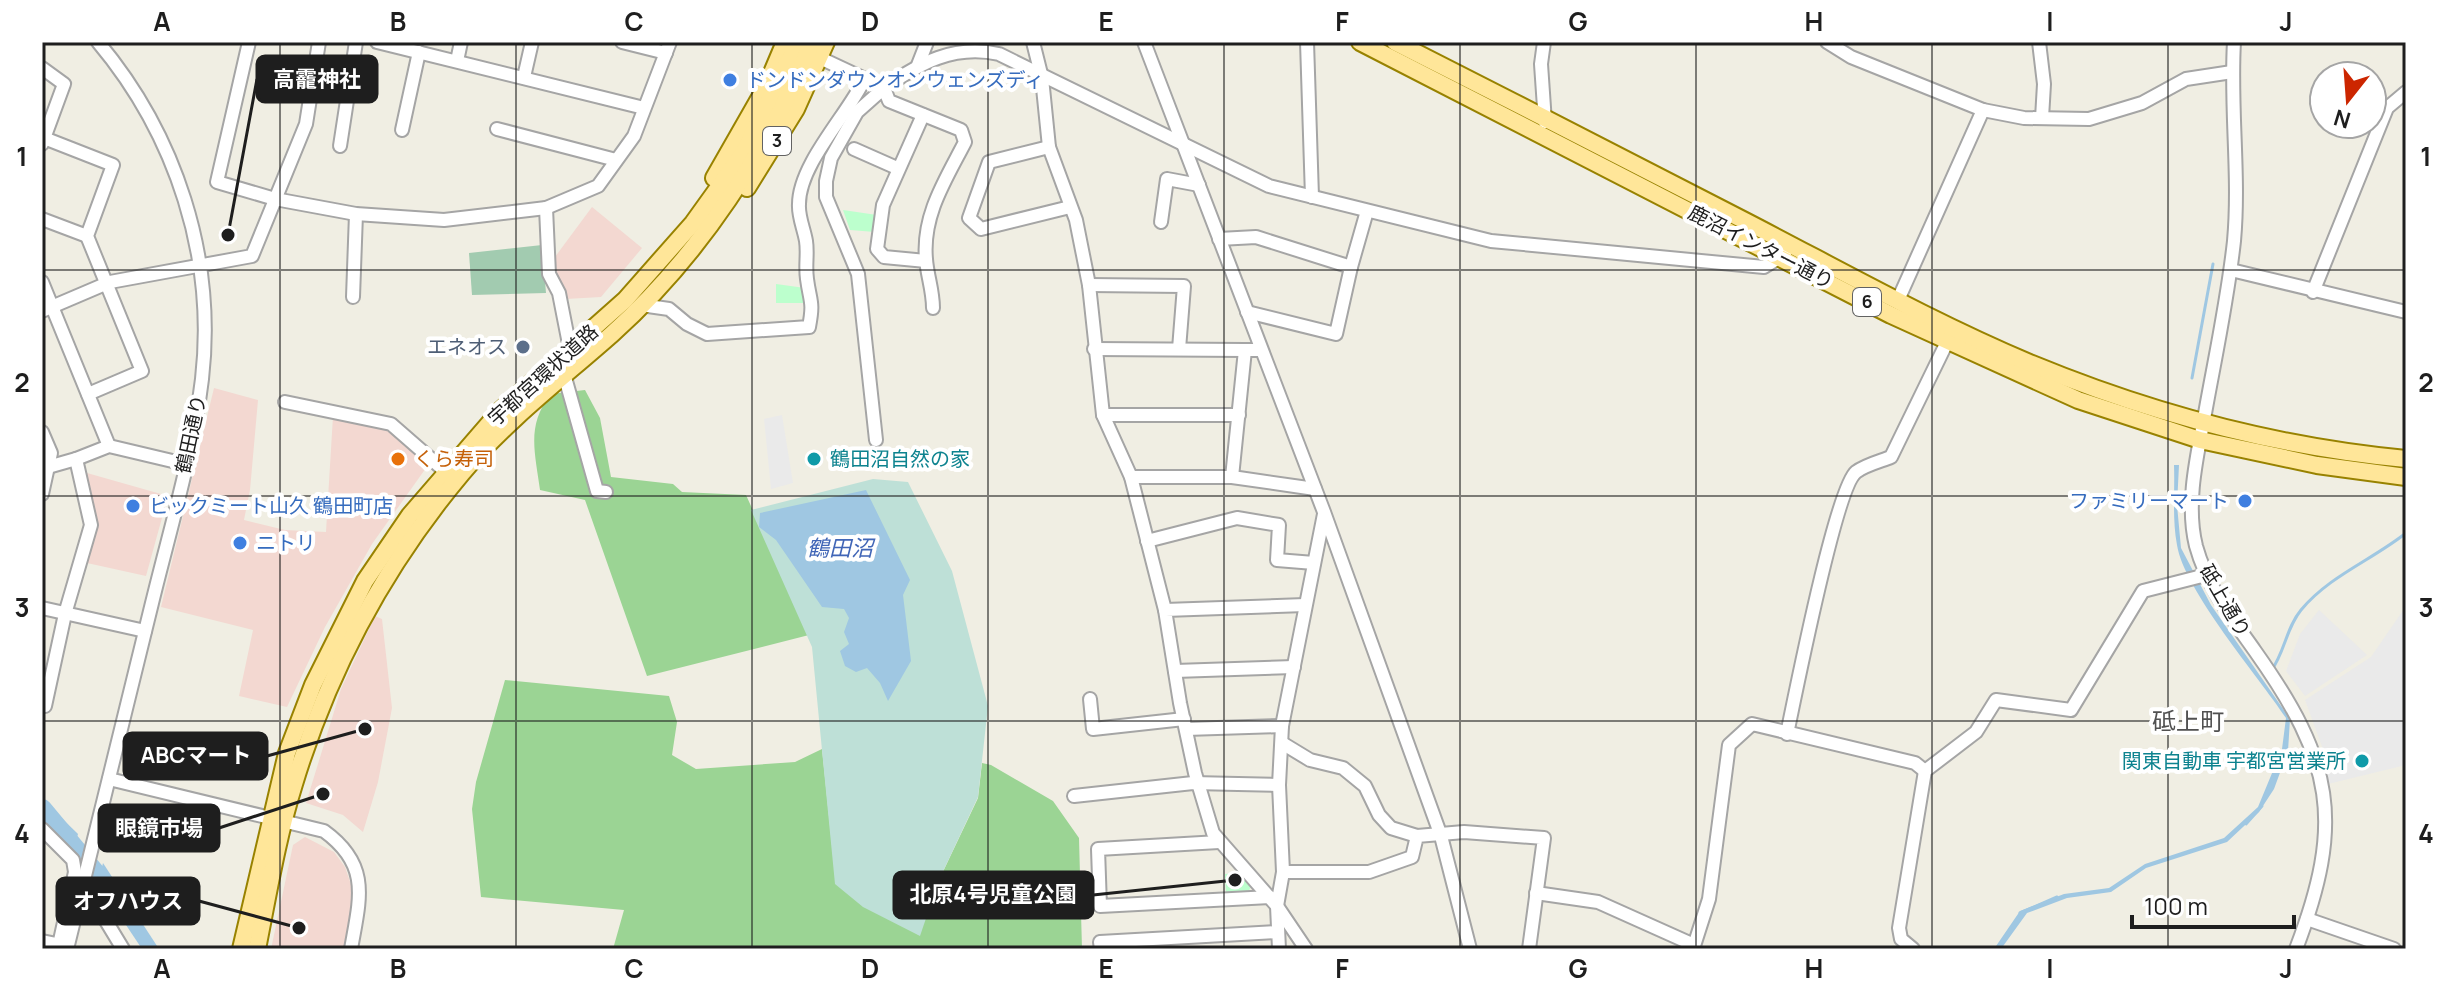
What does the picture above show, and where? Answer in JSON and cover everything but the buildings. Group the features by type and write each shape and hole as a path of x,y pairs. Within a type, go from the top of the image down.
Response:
{"main road":[{"name":"3","path":"701,224 713,180 766,87 785,42"},
{"name":"宇都宮環状道路","path":"257,949 287,753 343,621 393,539 500,411 625,300 701,224 744,152 798,42"},
{"name":"宇都宮環状道路","path":"241,949 277,819 325,693 355,627 384,579 422,523 469,465 641,305 756,155 787,98 812,42"},
{"name":"鹿沼インター通り","path":"1360,42 1544,127 2078,400 2200,440 2317,465 2406,477"},
{"name":"鹿沼インター通り","path":"1395,42 1544,127"},
{"name":"3","path":"701,224 731,212 766,161 823,50"},
{"name":"鹿沼インター通り","path":"1787,251 1898,300 1950,335 2084,384 2203,422 2320,448 2406,459"}],"street":[{"name":"鶴田通り","path":"83,883 185,464 204,353 200,265 185,200 158,130 98,42"},
{"path":"249,42 217,182 275,199 356,214 444,220 546,208 598,186 634,136 668,47 622,42"},
{"path":"47,309 106,284 252,256 306,124 319,42"},
{"path":"340,146 356,42"},
{"path":"377,42 644,108"},
{"path":"457,61 461,42"},
{"path":"524,77 532,42"},
{"path":"918,65 927,42"},
{"path":"1033,42 1041,75 1049,147 1070,207 1089,285 1103,415 1131,477 1165,610 1185,724 1200,785 1219,842 1274,902 1306,949"},
{"path":"1144,42 1324,512 1441,836 1470,949"},
{"path":"1307,42 1312,197"},
{"path":"1544,42 1541,64 1544,127"},
{"path":"1827,42 1851,57 1983,110 2042,118 2089,119 2142,103 2186,79 2232,72"},
{"path":"2039,42 2044,84 2042,118"},
{"name":"砥上通り","path":"2234,42 2236,207 2231,270 2200,440 2192,521 2206,575 2294,708 2317,760 2323,790 2326,838 2321,871 2296,949"},
{"path":"823,50 864,80 884,88 889,101 961,130 965,142 930,210 926,261 930,269 933,308"},
{"path":"876,440 858,274 826,197 826,181 831,158 857,112 884,88 918,65 945,54 981,50 1041,75 1185,148 1269,186 1491,241 1764,267 1787,251"},
{"path":"402,130 419,52"},
{"path":"42,68 64,84 43,141 113,165 87,236 142,371 88,394"},
{"path":"641,305 669,309 687,324 707,334 809,327 814,301 807,280 806,243 798,203 819,146 837,127 847,104 857,96 864,80"},
{"path":"2313,292 2387,108 2406,92"},
{"path":"1898,300 1983,110"},
{"path":"923,115 883,205 877,249 884,257 926,261"},
{"path":"497,129 616,160"},
{"path":"1049,147 989,162 969,218 981,229 1070,207"},
{"path":"854,149 897,168"},
{"path":"1161,222 1167,179 1199,185"},
{"path":"546,208 549,274 559,293 570,349"},
{"path":"1247,312 1336,334 1367,211"},
{"path":"353,297 356,214"},
{"path":"42,219 87,236"},
{"path":"1219,239 1256,237 1351,267"},
{"path":"2231,270 2406,312"},
{"path":"42,282 47,309 109,446"},
{"path":"1089,285 1184,286 1179,349"},
{"path":"1787,734 1833,533 1849,483 1856,472 1891,457 1950,335"},
{"path":"1094,349 1261,350"},
{"path":"1232,477 1245,350"},
{"path":"564,374 597,491 606,492"},
{"path":"285,402 391,424 446,472"},
{"path":"1103,415 1239,415"},
{"path":"42,432 51,453 42,494"},
{"path":"48,467 109,446 185,464"},
{"path":"42,706 45,706 65,614 91,525 76,459"},
{"path":"1131,477 1232,477 1315,489"},
{"path":"1279,949 1274,902 1283,872 1279,785 1282,726 1324,512"},
{"path":"1147,541 1237,518 1279,525 1277,560 1314,563"},
{"path":"1913,949 1901,939 1899,928 1925,771 1976,732 1996,700 2071,710 2143,591 2206,575"},
{"path":"1165,610 1305,605"},
{"path":"42,608 145,631"},
{"path":"1175,671 1294,667"},
{"path":"1090,699 1093,729 1185,724 1282,726"},
{"path":"1536,893 1598,902 1694,947 1709,899 1729,745 1752,724 1915,763 1925,771"},
{"path":"1282,743 1310,760 1343,768 1365,786 1379,815 1391,828 1417,836 1464,832 1544,838 1529,949"},
{"path":"109,779 324,831 346,847 357,869 360,899 351,949"},
{"path":"1074,796 1200,785 1279,785"},
{"path":"42,829 73,860 75,872 64,947"},
{"path":"1283,872 1369,872 1412,857 1417,836"},
{"path":"1219,842 1098,849 1100,906 1274,902"},
{"path":"64,947 83,883"},
{"path":"83,883 123,949"},
{"path":"2307,919 2388,948"},
{"path":"1101,949 1100,942 1278,932"},
{"path":"42,941 64,947"}],"shaded area":[{"path":"592,207 642,248 601,297 566,299 552,272 552,261"},
{"name":"ニトリ","path":"214,388 258,400 250,490 244,520 285,530 326,532 333,416 385,427 425,461 426,468 372,544 325,627 287,707 239,696 253,630 161,607"},
{"path":"782,415 793,483 771,489 764,419"},
{"path":"80,471 168,496 146,576 87,563 97,526"},
{"path":"873,479 908,482 952,571 988,706 978,797 939,880 920,936 863,907 835,884 812,647 751,510"},
{"name":"関東自動車 宇都宮営業所","path":"2406,606 2406,765 2328,784 2324,752 2305,700 2371,657"},
{"path":"2319,610 2367,655 2305,696 2286,671 2300,634"},
{"path":"375,616 382,619 392,708 378,782 363,832 343,815 306,803 341,689"},
{"path":"305,837 334,852 345,867 355,896 346,949 271,949 293,845"}],"green space":[{"path":"843,210 877,215 875,232 850,230"},
{"path":"542,245 546,293 472,295 469,253"},
{"path":"776,284 805,288 809,303 776,303"},
{"path":"585,390 600,418 611,477 673,484 682,492 746,495 809,635 647,676 585,500 540,490 534,439 543,405 551,394"},
{"path":"505,680 669,696 677,722 672,755 696,769 795,762 822,749 836,884 919,935 939,880 978,798 982,763 991,765 1053,801 1079,838 1082,949 613,949 624,910 481,897 472,809 476,782"},
{"path":"1239,873 1251,886 1248,893 1226,894 1225,874"}],"water":[{"path":"2174,465 2179,465 2177,505 2181,548 2211,605 2290,719 2288,751 2274,789 2259,812 2227,842 2146,868 2111,892 2067,898 2027,913 2001,949 1994,949 2020,911 2064,894 2109,888 2145,864 2224,838 2258,807 2282,749 2286,718 2207,608 2183,564 2175,525"},
{"name":"鶴田沼","path":"866,490 910,580 903,595 911,661 888,701 880,683 867,668 856,672 845,666 840,651 849,644 844,632 849,618 844,609 822,607 776,540 759,527 760,513"},
{"path":"42,799 78,834 74,847 42,818"},
{"path":"103,863 159,949 142,949 98,883"}],"waterway":[{"path":"2192,378 2213,264"},
{"path":"2271,671 2296,617 2312,598 2406,533"},
{"path":"2246,824 2262,806"},
{"path":"42,809 116,898"},
{"path":"2020,913 2057,897"}],"place":[{"name":"ドンドンダウンオンウェンズディ","path":"730,80"},
{"name":"高靇神社","path":"228,235"},
{"name":"エネオス","path":"523,347"},
{"name":"くら寿司","path":"398,459"},
{"name":"鶴田沼自然の家","path":"814,459"},
{"name":"ファミリーマート","path":"2245,501"},
{"name":"ビックミート山久 鶴田町店","path":"133,506"},
{"name":"ニトリ","path":"240,543"},
{"name":"ABCマート","path":"365,729"},
{"name":"関東自動車 宇都宮営業所","path":"2362,761"},
{"name":"眼鏡市場","path":"323,794"},
{"name":"北原4号児童公園","path":"1235,880"},
{"name":"オフハウス","path":"299,928"}],"district":[{"name":"砥上町","path":"2188,722"}]}
